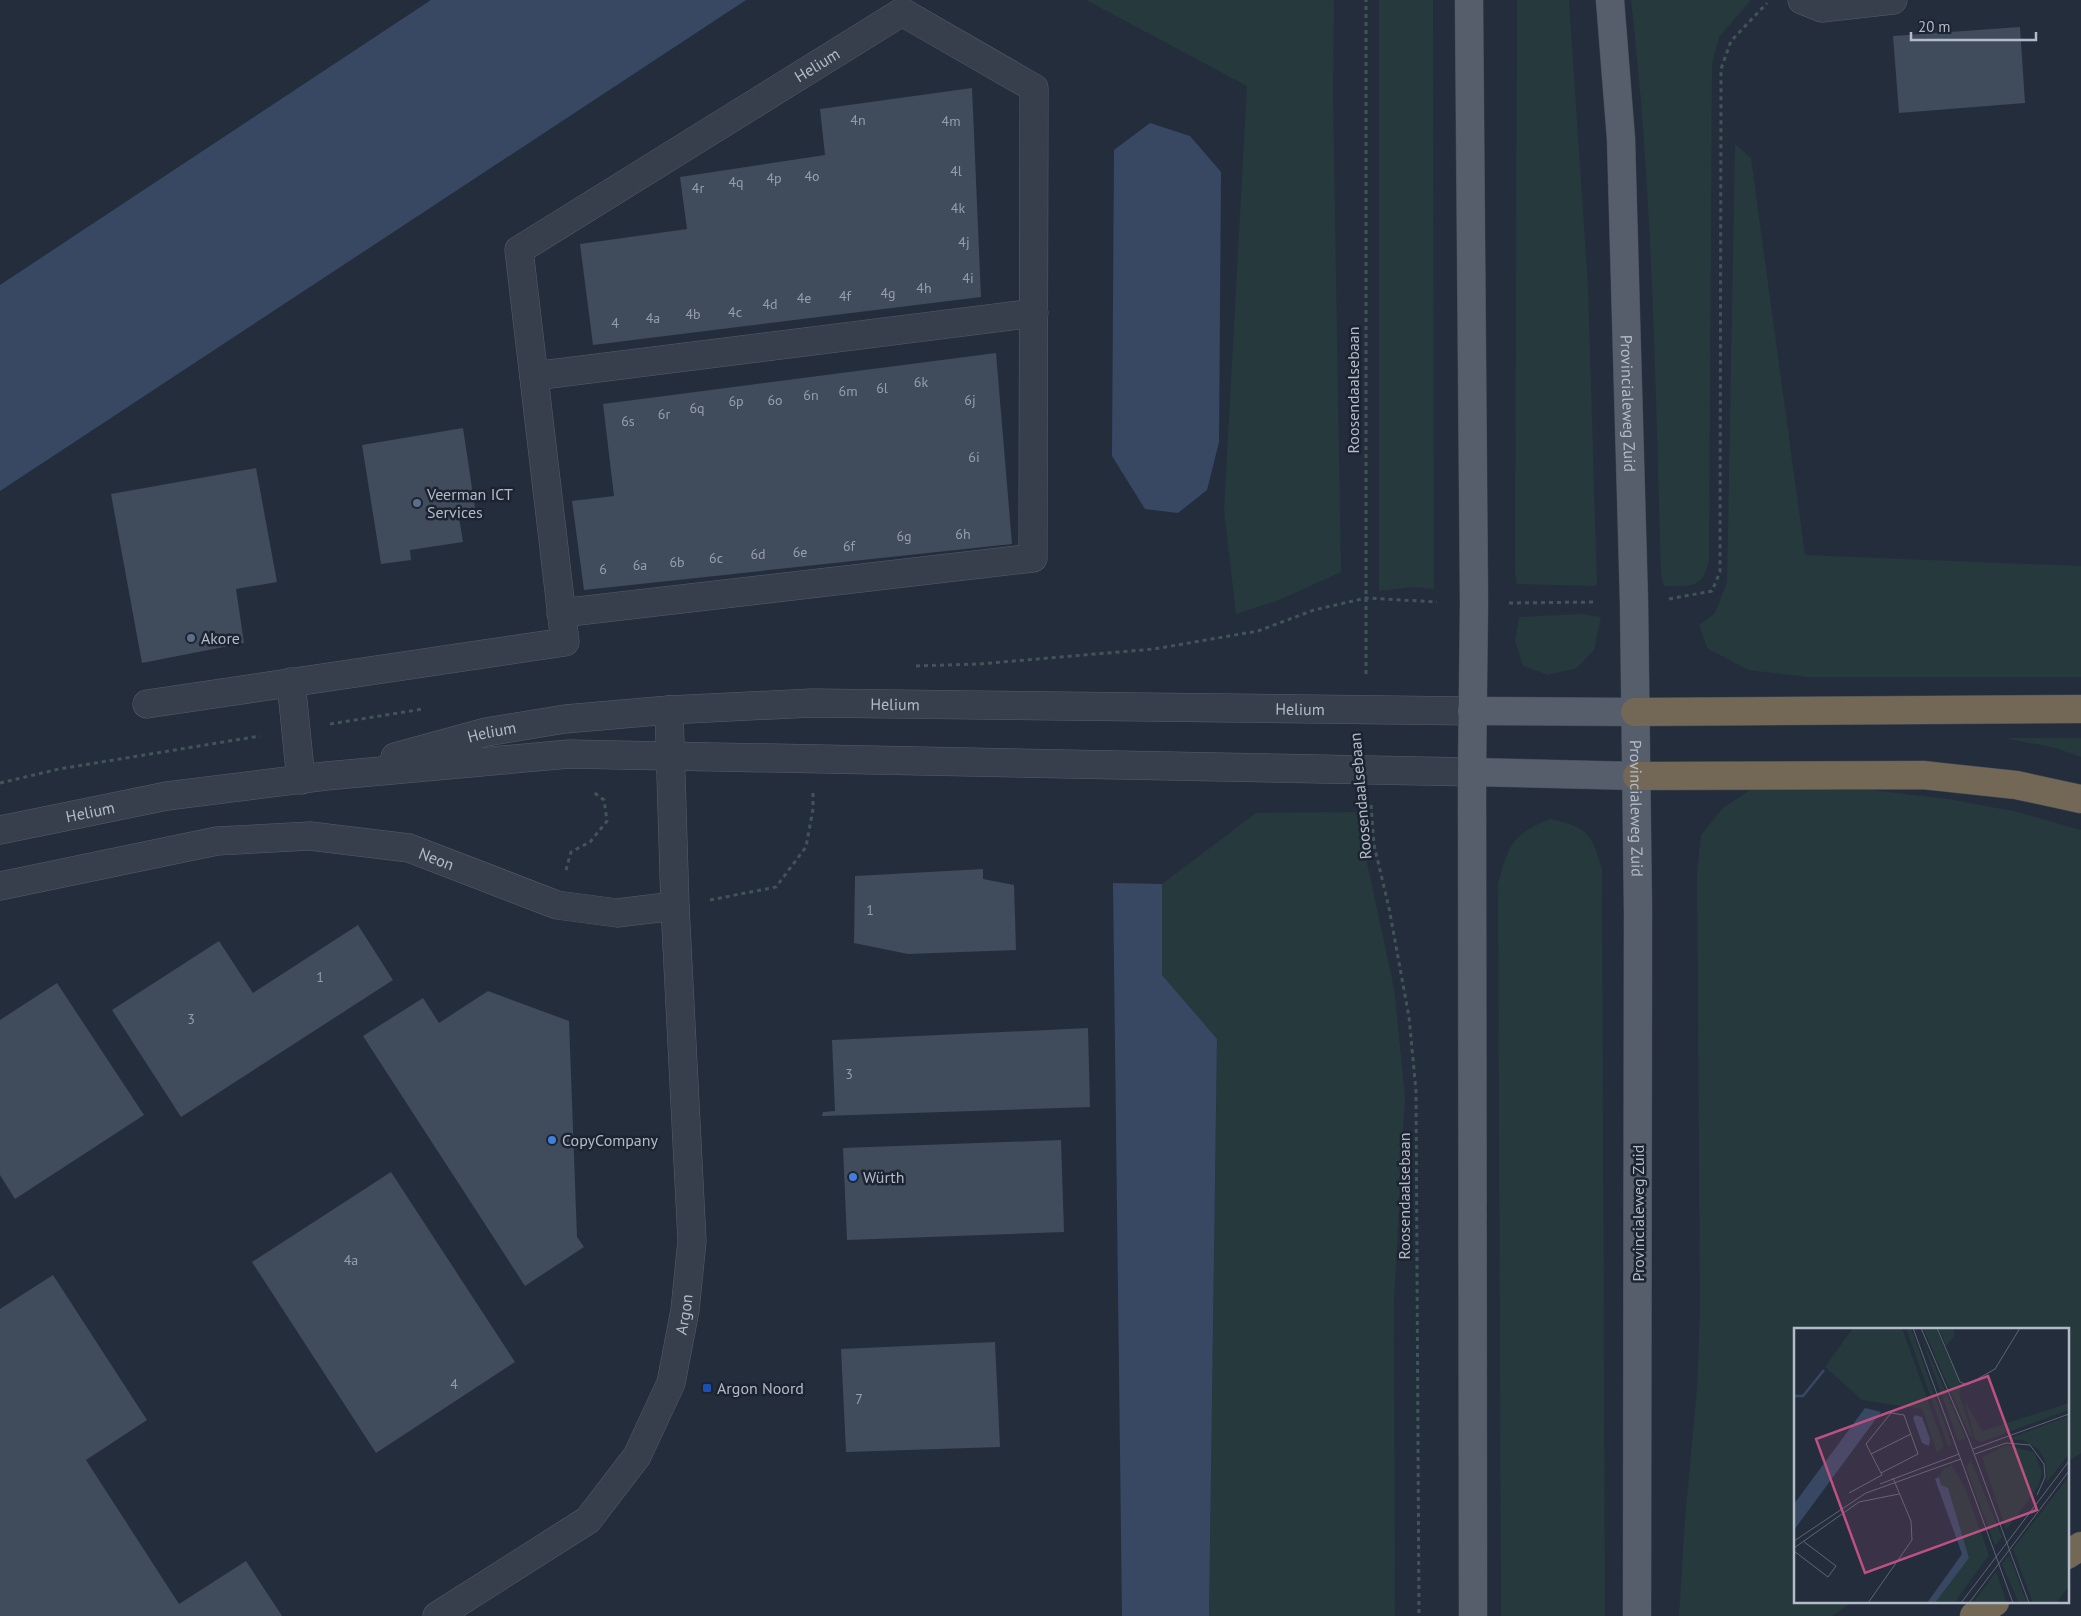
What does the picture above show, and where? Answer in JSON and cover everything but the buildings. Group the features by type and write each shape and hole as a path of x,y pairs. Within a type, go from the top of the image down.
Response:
{"highway":[{"path":"1635,712 2081,709"},
{"path":"1637,776 1923,775 2016,786 2081,799"},
{"path":"2068,1554 2081,1546"},
{"path":"1974,1616 1992,1604"}],"main road":[{"path":"1469,0 1474,603 1472,711 1473,1616"},
{"name":"Provincialeweg Zuid","path":"1610,0 1621,139 1637,776 1636,1616"},
{"path":"1472,711 1635,712"},
{"path":"1472,772 1637,776"}],"street":[{"path":"1802,0 1822,8 1893,0"},
{"name":"Helium","path":"147,704 565,642 561,613 519,250 902,12 1034,88 1034,558 561,613"},
{"path":"534,376 1034,313"},
{"path":"291,682 313,778"},
{"name":"Helium","path":"313,778 486,732 565,719 669,710 812,703 1472,711"},
{"path":"669,710 675,906"},
{"name":"Helium","path":"0,830 167,796 313,778 569,754 1472,772"},
{"name":"Neon","path":"0,886 217,841 310,836 409,848 557,905 617,913 675,906"},
{"name":"Argon","path":"437,1616 588,1520 637,1456 671,1383 686,1310 692,1241 675,906"}],"path":[{"name":"Roosendaalsebaan","path":"1366,0 1366,709"},
{"path":"557,905 571,852 590,842 607,821 604,800 574,778 569,754"},
{"path":"675,906 776,887 806,847 813,809 813,758"},
{"name":"Roosendaalsebaan","path":"1368,770 1374,845 1389,908 1409,1017 1416,1091 1419,1616"}],"green space":[{"path":"1086,0 1334,0 1333,96 1341,572 1279,600 1236,614 1224,510 1247,86"},
{"path":"1379,0 1433,0 1434,589 1413,587 1379,591"},
{"path":"1517,0 1569,0 1588,286 1597,586 1517,584 1515,571"},
{"path":"1631,0 1751,0 1719,37 1712,64 1709,560 1699,581 1682,586 1665,586 1661,572 1649,214"},
{"path":"1735,144 1751,158 1805,555 2081,566 2081,677 1808,677 1748,670 1707,648 1699,625 1715,613 1727,582"},
{"path":"1582,614 1601,617 1594,650 1577,668 1548,675 1523,666 1515,641 1519,617"},
{"path":"2004,738 2081,738 2081,757 2052,747"},
{"path":"1846,787 1948,799 2018,812 2081,830 2081,1453 2068,1461 2068,1328 1794,1328 1794,1604 1850,1604 1832,1616 1679,1616 1685,1519 1697,1388 1700,1312 1697,873 1701,835 1723,808 1753,788"},
{"path":"1356,812 1394,988 1405,1096 1394,1301 1395,1616 1209,1616 1217,1040 1162,975 1162,884 1256,813"},
{"path":"1550,819 1573,825 1586,834 1595,847 1602,869 1605,1616 1501,1616 1498,884 1505,860 1519,836"}],"water":[{"path":"431,0 746,0 0,491 0,285"},
{"path":"1150,123 1190,136 1221,172 1219,442 1207,490 1178,513 1145,509 1112,456 1114,150"},
{"path":"1113,883 1162,884 1162,975 1217,1039 1209,1616 1122,1616"}],"place":[{"name":"Veerman ICT Services","path":"417,503"},
{"name":"Akore","path":"191,638"},
{"name":"CopyCompany","path":"552,1140"},
{"name":"Würth","path":"853,1177"},
{"name":"Argon Noord","path":"707,1388"}]}
